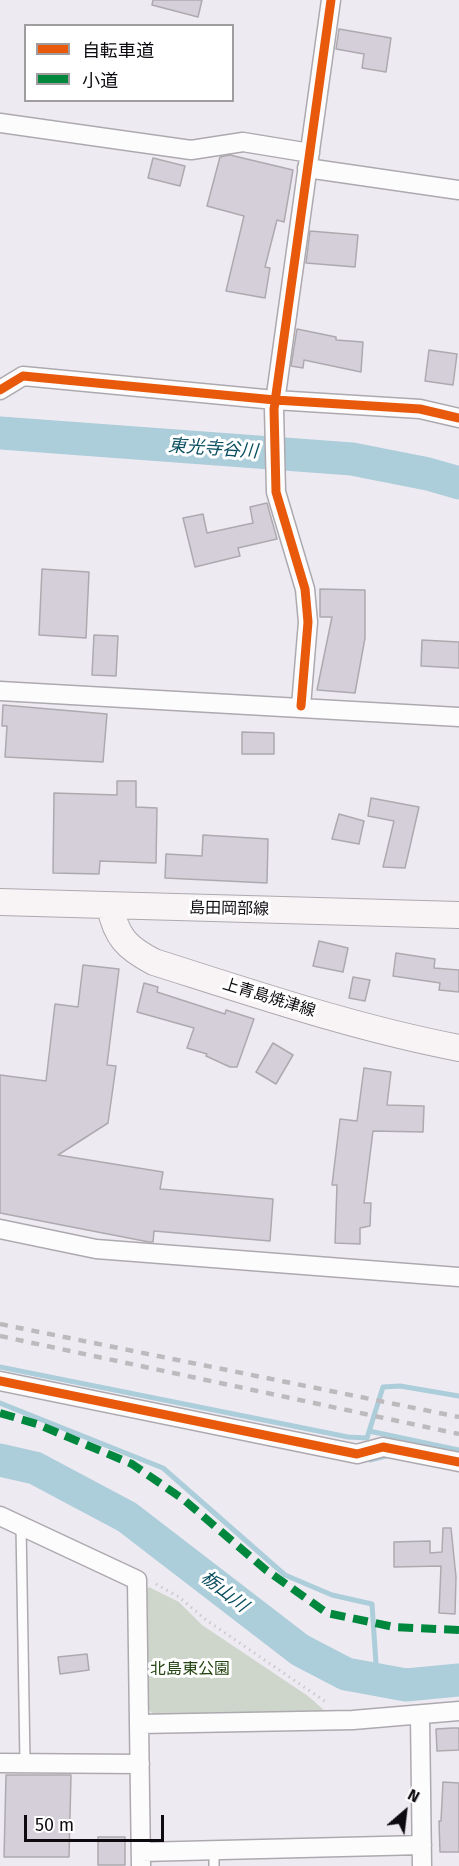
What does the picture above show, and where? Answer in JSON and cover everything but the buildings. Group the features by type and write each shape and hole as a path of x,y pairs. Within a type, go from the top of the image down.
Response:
{"main road":[{"name":"島田岡部線","path":"0,902 459,915"},
{"name":"上青島焼津線","path":"110,906 115,929 134,952 154,963 320,1014 409,1038 459,1048"}],"street":[{"path":"301,706 308,622 305,589 276,492 275,404 331,0"},
{"path":"0,123 191,150 243,142 308,160 459,190"},
{"path":"0,390 23,376 275,404 420,410 459,418"},
{"path":"0,691 301,706 459,717"},
{"path":"0,1229 96,1249 459,1277"},
{"path":"0,1381 357,1454 383,1448 459,1462"},
{"path":"0,1516 137,1580 141,1859 214,1858 422,1845"},
{"path":"140,1724 353,1720 459,1711"},
{"path":"420,1716 422,1866"},
{"path":"0,1763 140,1764"}],"lane":[{"path":"21,1525 25,1763"}],"path":[{"path":"137,1580 149,1581 179,1597 206,1620 353,1720"}],"green space":[{"name":"北島東公園","path":"149,1587 179,1602 202,1625 308,1696 325,1711 154,1715 147,1708 144,1592"}],"waterway":[{"name":"東光寺谷川","path":"0,433 352,459 428,474 459,483"},
{"path":"0,1367 348,1437 367,1438 383,1387 400,1386 459,1396"},
{"path":"0,1403 163,1468 285,1575 332,1595 372,1604 377,1679"},
{"path":"369,1431 459,1450"},
{"path":"370,1460 390,1455"},
{"name":"栃山川","path":"0,1460 35,1468 127,1517 300,1650 346,1674 406,1685 459,1680"}],"railway":[{"path":"0,1324 459,1417"},
{"path":"0,1336 459,1434"}],"marked path":[{"path":"0,1413 37,1424 132,1464 183,1499 266,1570 327,1613 394,1627 459,1630"}],"cycle path":[{"path":"301,706 308,622 305,589 276,492 274,409 331,0"},
{"path":"0,390 23,376 275,400 420,409 459,418"},
{"path":"0,1381 357,1454 383,1447 459,1462"}]}
